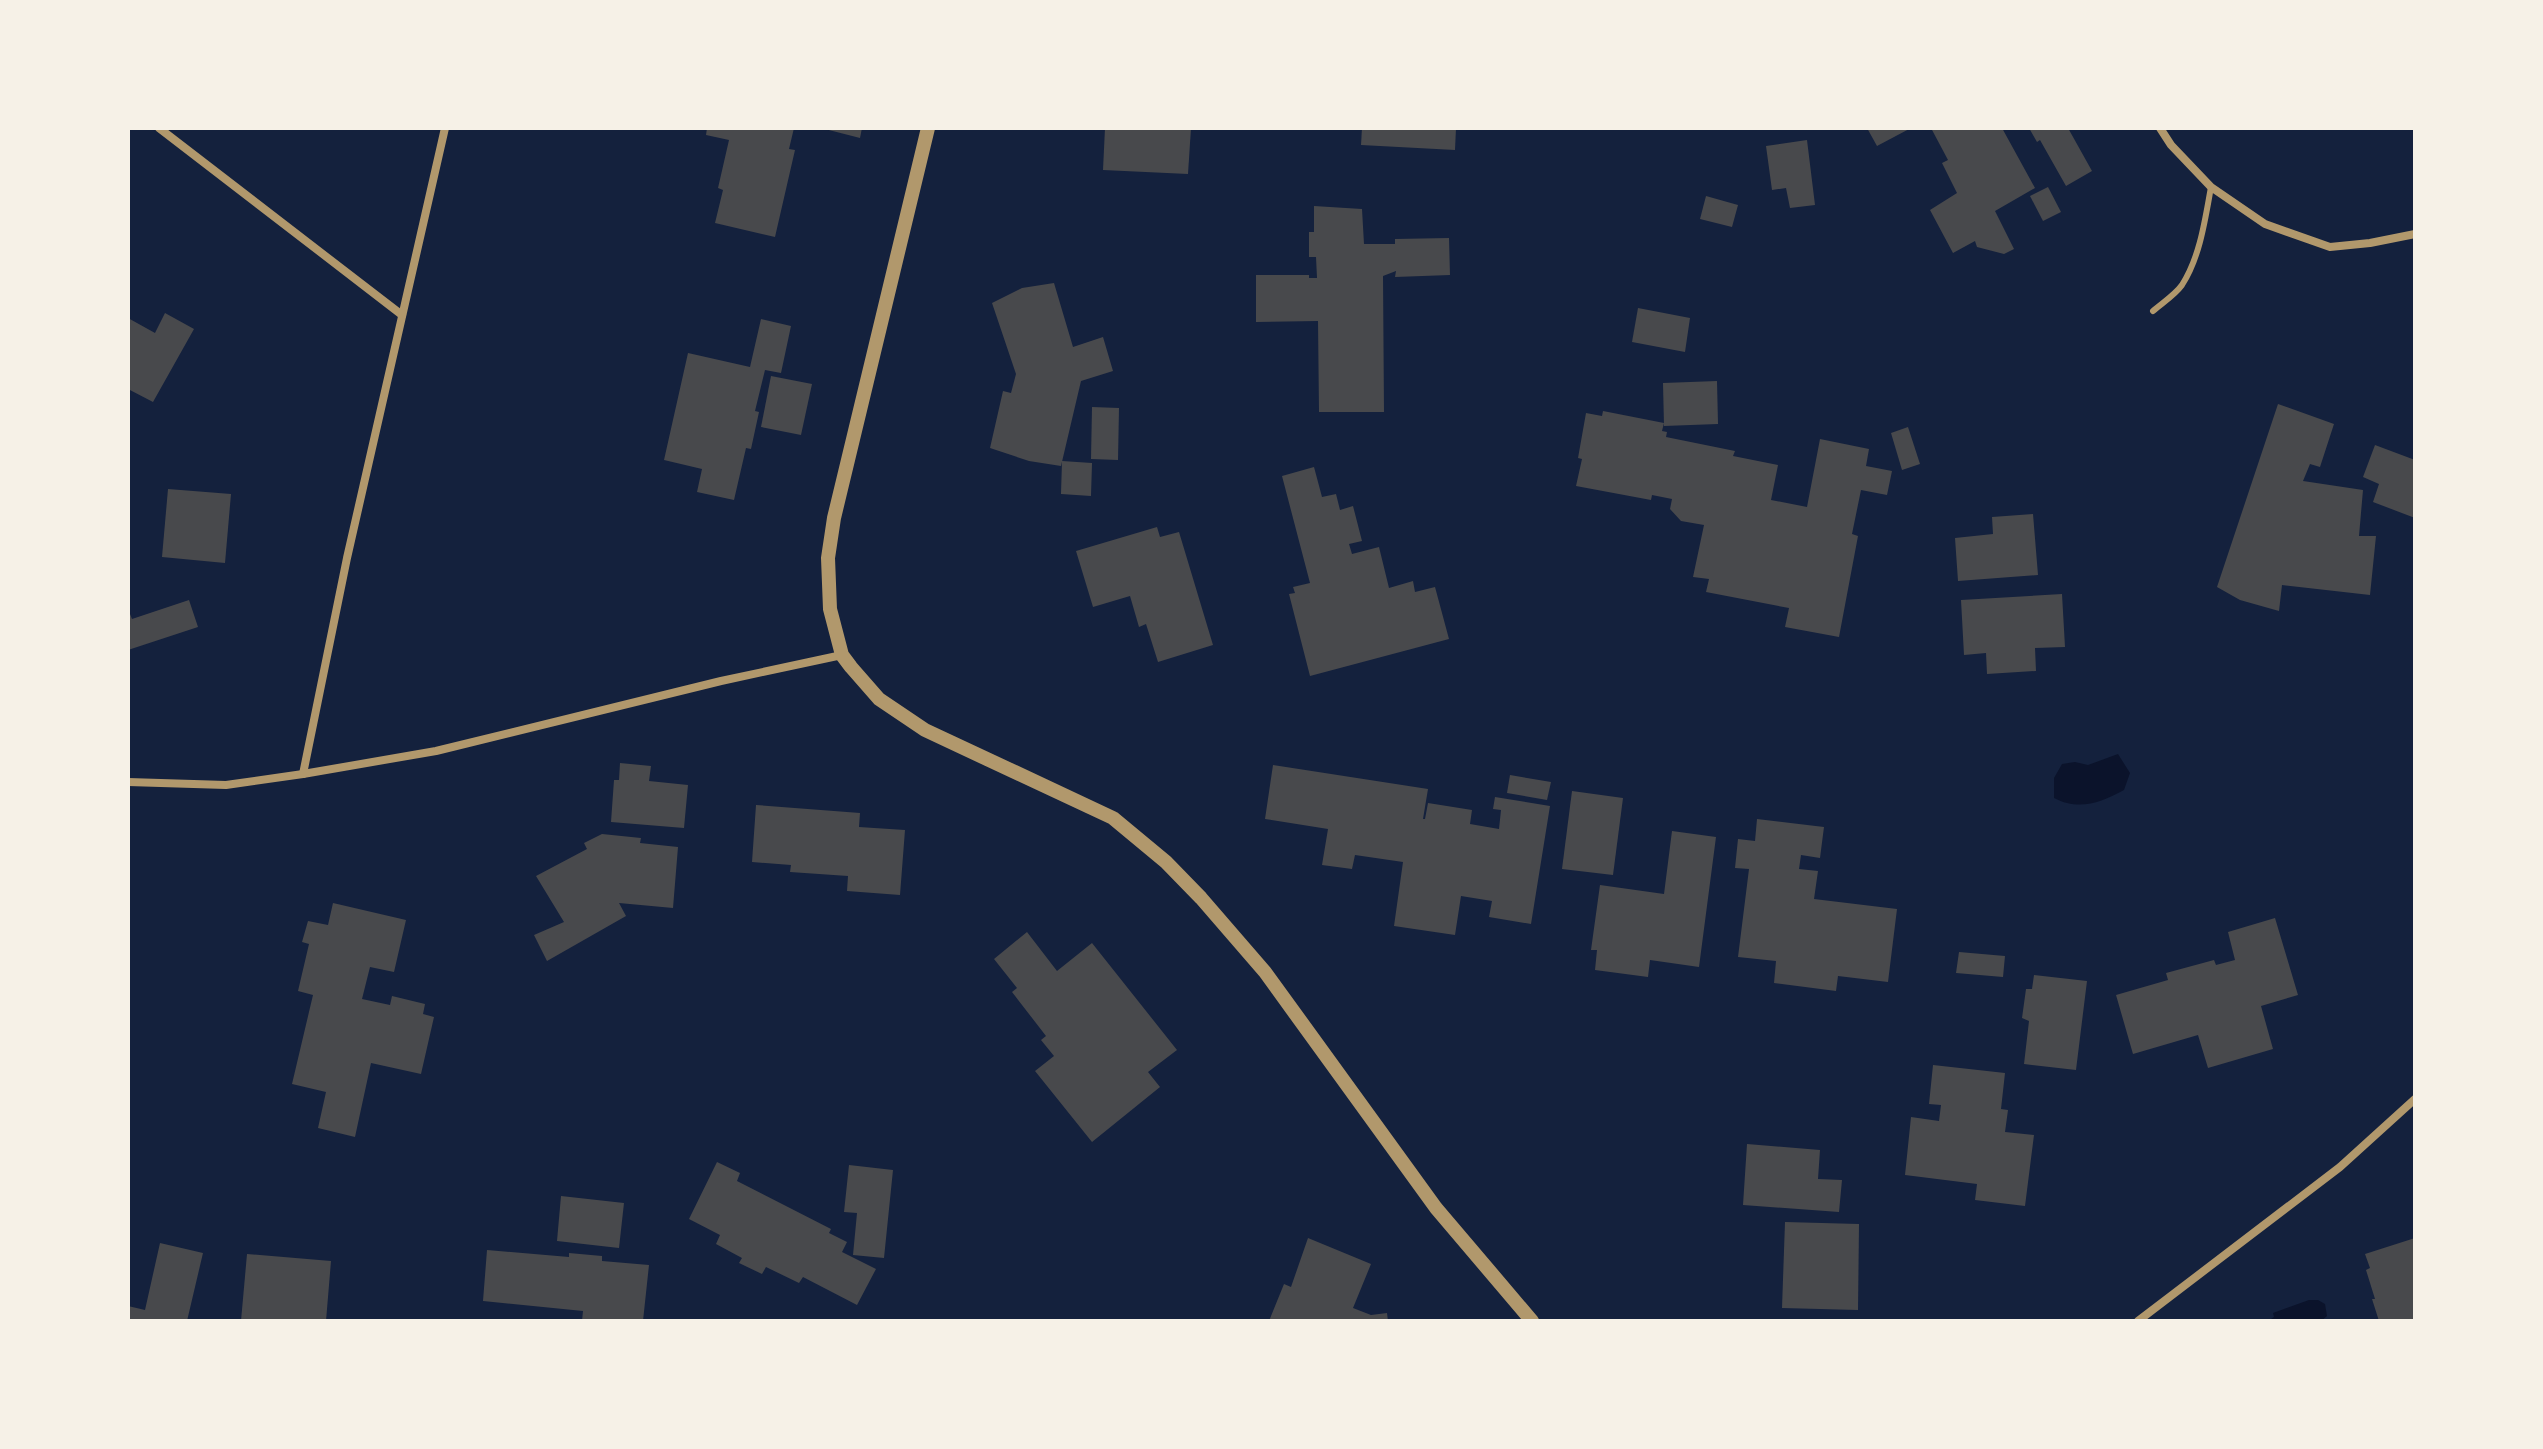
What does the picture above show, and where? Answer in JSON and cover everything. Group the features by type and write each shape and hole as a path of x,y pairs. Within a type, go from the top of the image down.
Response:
{"street":[{"path":"159,128 402,315"},
{"path":"303,774 347,558 445,128"},
{"path":"928,128 834,518 828,558 828,585 830,609 842,655 879,699 925,730 1113,818 1166,862 1265,972 1436,1208 1532,1321"},
{"path":"2160,128 2171,145 2211,187 2265,224 2330,247 2415,234"},
{"path":"128,782 226,785 436,751 721,681 842,655"},
{"path":"2138,1321 2340,1167 2415,1099"}],"lane":[{"path":"2153,311 2180,287 2193,262 2211,187"}],"water":[{"path":"2118,754 2130,773 2124,790 2106,799 2081,805 2054,798 2054,778 2062,764 2075,762 2088,765"},
{"path":"2309,1300 2325,1304 2327,1316 2321,1321 2268,1321 2274,1317 2273,1313"}],"building":[{"path":"707,128 794,128 789,149 795,150 775,237 715,223 723,190 718,188 729,140 706,135"},
{"path":"821,128 862,128 860,138"},
{"path":"1105,128 1191,128 1188,174 1103,170"},
{"path":"1362,128 1456,128 1455,150 1361,145"},
{"path":"1867,128 1911,128 1877,146"},
{"path":"1931,128 2002,128 2035,188 1995,211 2014,249 2004,254 1977,247 1975,241 1953,253 1930,210 1957,193 1942,163 1948,160"},
{"path":"2029,128 2068,128 2092,171 2066,186 2040,140 2037,142"},
{"path":"1807,140 1815,205 1790,208 1786,188 1772,190 1766,146"},
{"path":"2048,187 2061,212 2043,221 2030,196"},
{"path":"1706,196 1738,205 1732,227 1700,219"},
{"path":"1314,206 1362,209 1364,244 1395,244 1395,239 1449,238 1450,275 1395,277 1396,271 1383,276 1384,412 1319,412 1318,321 1256,322 1256,275 1309,275 1309,278 1317,278 1316,257 1309,257 1309,232 1314,232"},
{"path":"1054,283 1073,347 1103,337 1113,371 1081,381 1061,466 1029,461 990,448 1003,391 1011,393 1016,374 992,303 1022,288"},
{"path":"1638,308 1690,318 1685,352 1632,342"},
{"path":"165,313 194,329 153,402 128,389 128,318 155,333"},
{"path":"761,319 791,326 781,373 765,370 755,411 759,412 751,449 746,448 734,500 697,492 702,469 664,460 688,353 750,367"},
{"path":"771,376 812,384 801,435 761,427"},
{"path":"1717,381 1718,424 1664,426 1663,383"},
{"path":"2278,404 2334,424 2320,467 2310,464 2303,481 2363,490 2359,536 2376,536 2370,595 2282,585 2279,611 2240,600 2217,587"},
{"path":"1092,407 1119,408 1118,460 1091,459"},
{"path":"1603,411 1664,423 1662,431 1667,432 1666,437 1735,451 1733,456 1778,465 1771,500 1807,507 1820,439 1869,449 1866,466 1892,471 1887,495 1861,490 1852,534 1858,536 1839,637 1785,627 1789,608 1706,592 1709,579 1693,577 1704,525 1681,521 1670,509 1672,499 1652,495 1651,500 1576,486 1586,413 1602,416"},
{"path":"1908,427 1920,464 1902,470 1891,433"},
{"path":"2375,445 2415,460 2415,518 2373,502 2379,484 2363,477"},
{"path":"1062,461 1092,463 1091,496 1061,494"},
{"path":"1314,467 1322,497 1336,494 1340,510 1353,506 1362,541 1349,544 1352,554 1379,547 1389,588 1413,581 1415,592 1435,587 1449,639 1310,676 1289,594 1295,593 1293,587 1310,583 1282,476"},
{"path":"168,489 231,494 225,563 162,557"},
{"path":"2033,514 2038,575 1958,581 1955,538 1993,534 1992,517"},
{"path":"1157,527 1160,537 1179,532 1213,645 1158,662 1146,624 1139,627 1130,596 1093,607 1076,551"},
{"path":"2062,594 2065,647 2035,648 2036,671 1987,674 1986,653 1964,655 1961,600"},
{"path":"189,600 198,627 128,650 128,609 132,619"},
{"path":"620,763 651,766 649,781 688,785 684,828 611,822 614,780 619,780"},
{"path":"1273,765 1428,789 1423,819 1428,803 1472,810 1470,824 1499,829 1501,810 1493,809 1495,797 1550,806 1531,924 1489,917 1492,901 1461,896 1455,935 1394,926 1403,862 1355,855 1352,869 1322,865 1328,829 1265,819"},
{"path":"1510,775 1551,782 1547,800 1507,793"},
{"path":"1572,791 1623,798 1613,875 1562,869"},
{"path":"756,805 860,813 859,827 905,830 900,895 847,891 848,876 790,872 791,865 752,862"},
{"path":"1757,819 1824,827 1820,858 1801,855 1799,869 1818,871 1814,899 1897,909 1888,982 1838,976 1836,991 1774,983 1776,961 1738,957 1749,869 1735,868 1738,839 1755,841"},
{"path":"1672,831 1716,837 1699,967 1650,960 1648,977 1595,970 1597,950 1591,950 1600,885 1664,894"},
{"path":"602,834 641,838 640,843 678,847 673,908 619,903 626,916 547,961 534,935 564,922 536,876 587,849 584,843"},
{"path":"333,903 406,920 394,972 370,967 362,999 390,1005 392,996 425,1004 423,1014 434,1017 421,1074 371,1063 355,1137 318,1128 326,1092 292,1084 313,995 298,991 309,944 302,942 308,921 328,925"},
{"path":"2275,918 2298,995 2261,1006 2273,1049 2208,1068 2198,1035 2133,1054 2116,995 2168,980 2166,973 2214,960 2216,965 2235,960 2228,932"},
{"path":"1027,932 1057,971 1092,943 1177,1050 1148,1072 1160,1087 1092,1142 1035,1071 1054,1056 1041,1040 1046,1036 1012,992 1017,988 994,959"},
{"path":"1959,952 2005,956 2003,977 1956,973"},
{"path":"2034,975 2087,981 2076,1070 2024,1064 2029,1021 2022,1018 2026,989 2032,989"},
{"path":"1933,1065 2005,1073 2001,1109 2008,1110 2005,1132 2034,1135 2025,1206 1975,1200 1977,1184 1905,1175 1911,1117 1939,1121 1941,1105 1929,1104"},
{"path":"1747,1144 1820,1150 1818,1179 1842,1180 1839,1212 1743,1205"},
{"path":"717,1162 740,1173 737,1181 831,1229 829,1233 847,1242 842,1252 876,1269 857,1305 803,1277 799,1283 766,1267 762,1274 739,1263 742,1258 716,1244 720,1235 689,1219"},
{"path":"849,1165 893,1170 884,1258 853,1255 857,1213 844,1212"},
{"path":"561,1196 624,1203 619,1248 557,1241"},
{"path":"1785,1222 1859,1224 1858,1310 1782,1308"},
{"path":"1308,1238 1371,1264 1353,1308 1371,1315 1387,1313 1388,1321 1269,1321 1284,1284 1291,1287"},
{"path":"2415,1238 2415,1321 2379,1321 2365,1254"},
{"path":"160,1243 203,1253 187,1321 128,1321 128,1306 145,1310"},
{"path":"487,1250 569,1257 569,1253 602,1256 602,1261 649,1265 643,1321 582,1321 583,1311 483,1301"},
{"path":"247,1254 331,1261 326,1321 241,1321"}]}
